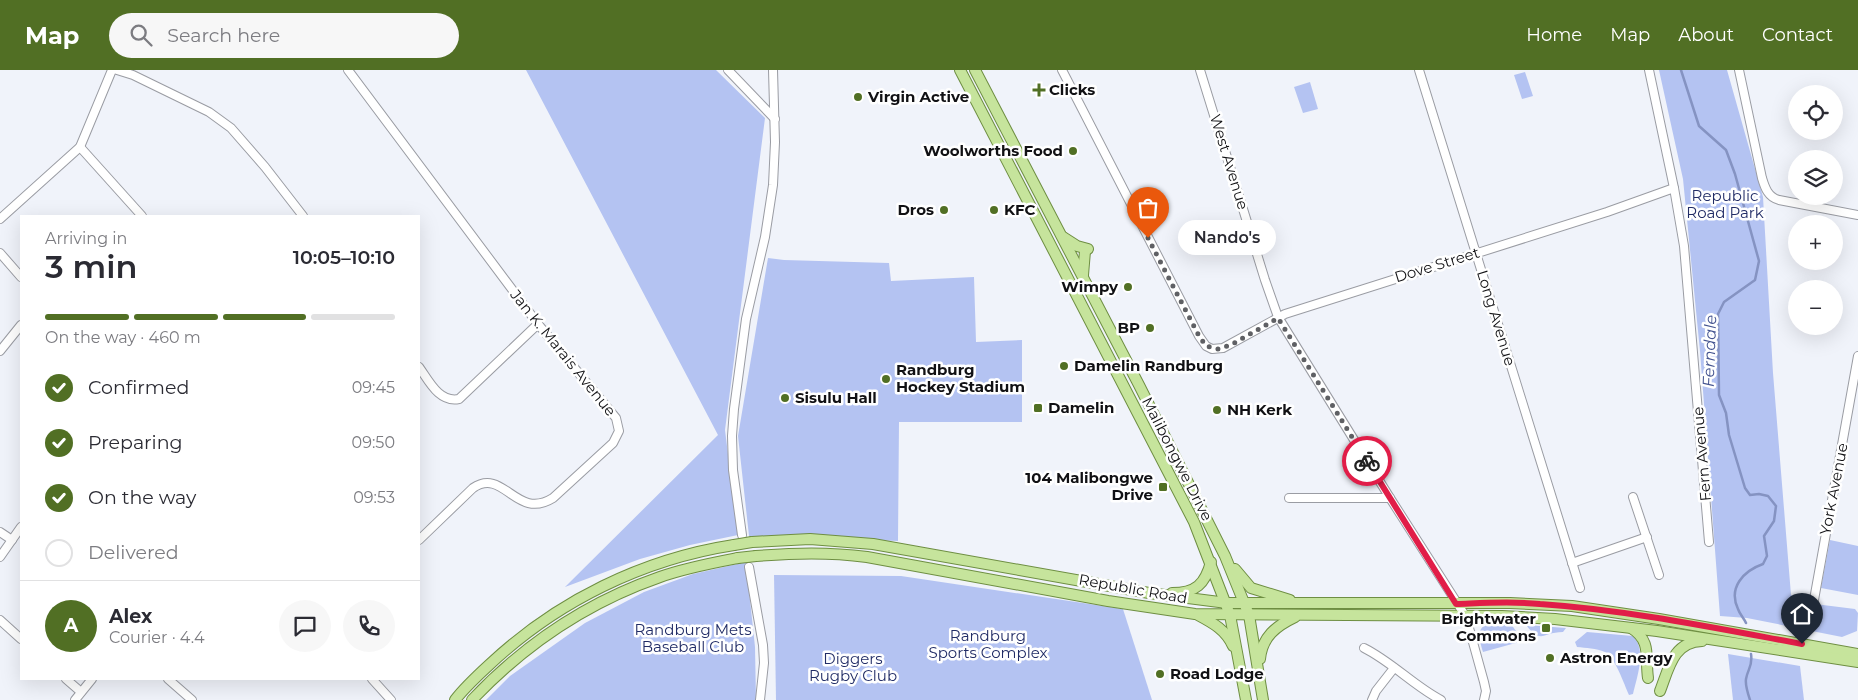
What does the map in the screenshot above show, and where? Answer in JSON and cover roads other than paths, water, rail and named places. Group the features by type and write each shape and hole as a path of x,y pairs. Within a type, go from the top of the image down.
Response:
{"main road":[{"name":"Malibongwe Drive","path":"960,70 1194,522 1230,615 1240,660 1246,700"},
{"name":"Malibongwe Drive","path":"976,70 1225,556 1249,615 1263,700"},
{"path":"1060,234 1077,246 1087,250 1083,276"},
{"name":"Republic Road","path":"455,700 476,677 525,634 579,598 606,584 691,553 752,542 810,540 872,544 1149,593 1226,603 1539,603 1610,611 1858,654"},
{"name":"Republic Road","path":"472,700 488,683 528,649 560,626 589,609 660,577 738,558 805,552 867,556 1108,601 1195,614 1555,619 1725,641 1858,662"},
{"path":"1225,556 1251,588 1297,603"},
{"path":"1149,593 1178,593 1193,589 1199,586 1206,577 1211,562"},
{"path":"1195,614 1218,626 1227,635 1240,660"},
{"path":"1259,667 1260,653 1266,638 1274,629 1298,616"},
{"path":"1629,628 1642,636 1646,645 1648,678"},
{"path":"1660,690 1674,656 1684,644 1695,641 1725,641"}],"street":[{"path":"0,219 80,147 112,70"},
{"path":"117,70 133,75 210,112 231,128 260,161 302,215"},
{"name":"Jan K. Marais Avenue","path":"349,70 538,324 616,418 619,431 617,438 553,498 544,503 536,505 528,503 497,485 482,484 467,494 420,539"},
{"path":"728,70 775,119"},
{"path":"742,535 733,470 732,436 746,319 770,209 774,165 775,119 772,70"},
{"name":"Dove Street","path":"1062,70 1199,336 1206,346 1218,349 1231,345 1278,318 1300,308 1608,212 1674,188"},
{"name":"West Avenue","path":"1200,70 1278,318 1456,604 1466,617"},
{"name":"Long Avenue","path":"1419,70 1580,588"},
{"name":"Fern Avenue","path":"1649,70 1674,188 1684,246 1709,542"},
{"path":"1739,70 1762,178 1768,194 1774,199 1858,215"},
{"path":"80,147 141,215"},
{"path":"0,253 20,276"},
{"path":"420,368 442,396 450,400 460,399 538,324"},
{"path":"0,351 20,326"},
{"name":"York Avenue","path":"1810,622 1858,356"},
{"path":"1849,408 1858,410"},
{"path":"1633,497 1659,575"},
{"path":"1290,498 1390,498"},
{"path":"0,557 20,528"},
{"path":"0,532 12,540"},
{"path":"1572,563 1647,537"},
{"path":"749,567 763,645 764,663 760,700"},
{"path":"1466,617 1486,691 1484,700"},
{"path":"0,620 20,638"},
{"path":"1364,648 1376,654 1417,686 1441,700"},
{"path":"1372,700 1376,691 1394,668"},
{"path":"67,680 81,692"},
{"path":"76,700 91,680"},
{"path":"169,680 192,700"},
{"path":"373,680 390,700"}],"waterway":[{"name":"Ferndale","path":"1681,70 1699,126 1726,150 1735,174 1759,261 1755,280 1724,302 1718,314 1719,395 1726,413 1729,435 1745,488 1750,495 1768,496 1776,506 1774,521 1764,536 1767,556 1763,564 1749,571 1736,587 1735,601 1746,623"},
{"name":"Ferndale","path":"1750,700 1746,681 1751,664 1751,654"}],"place":[{"name":"Clicks","path":"1039,90"},
{"name":"Virgin Active","path":"858,97"},
{"name":"Woolworths Food","path":"1073,151"},
{"name":"Dros","path":"944,210"},
{"name":"KFC","path":"994,210"},
{"name":"Nando's","path":"1148,238"},
{"name":"Wimpy","path":"1128,287"},
{"name":"BP","path":"1150,328"},
{"name":"Damelin Randburg","path":"1064,366"},
{"name":"Randburg Hockey Stadium","path":"886,379"},
{"name":"Sisulu Hall","path":"785,398"},
{"name":"Damelin","path":"1038,408"},
{"name":"NH Kerk","path":"1217,410"},
{"name":"104 Malibongwe Drive","path":"1163,487"},
{"name":"Brightwater Commons","path":"1546,628"},
{"name":"Astron Energy","path":"1550,658"},
{"name":"Road Lodge","path":"1160,674"}],"park label":[{"name":"Republic Road Park","path":"1725,204"},
{"name":"Randburg Mets Baseball Club","path":"693,638"},
{"name":"Randburg Sports Complex","path":"988,644"},
{"name":"Diggers Rugby Club","path":"853,668"}]}
